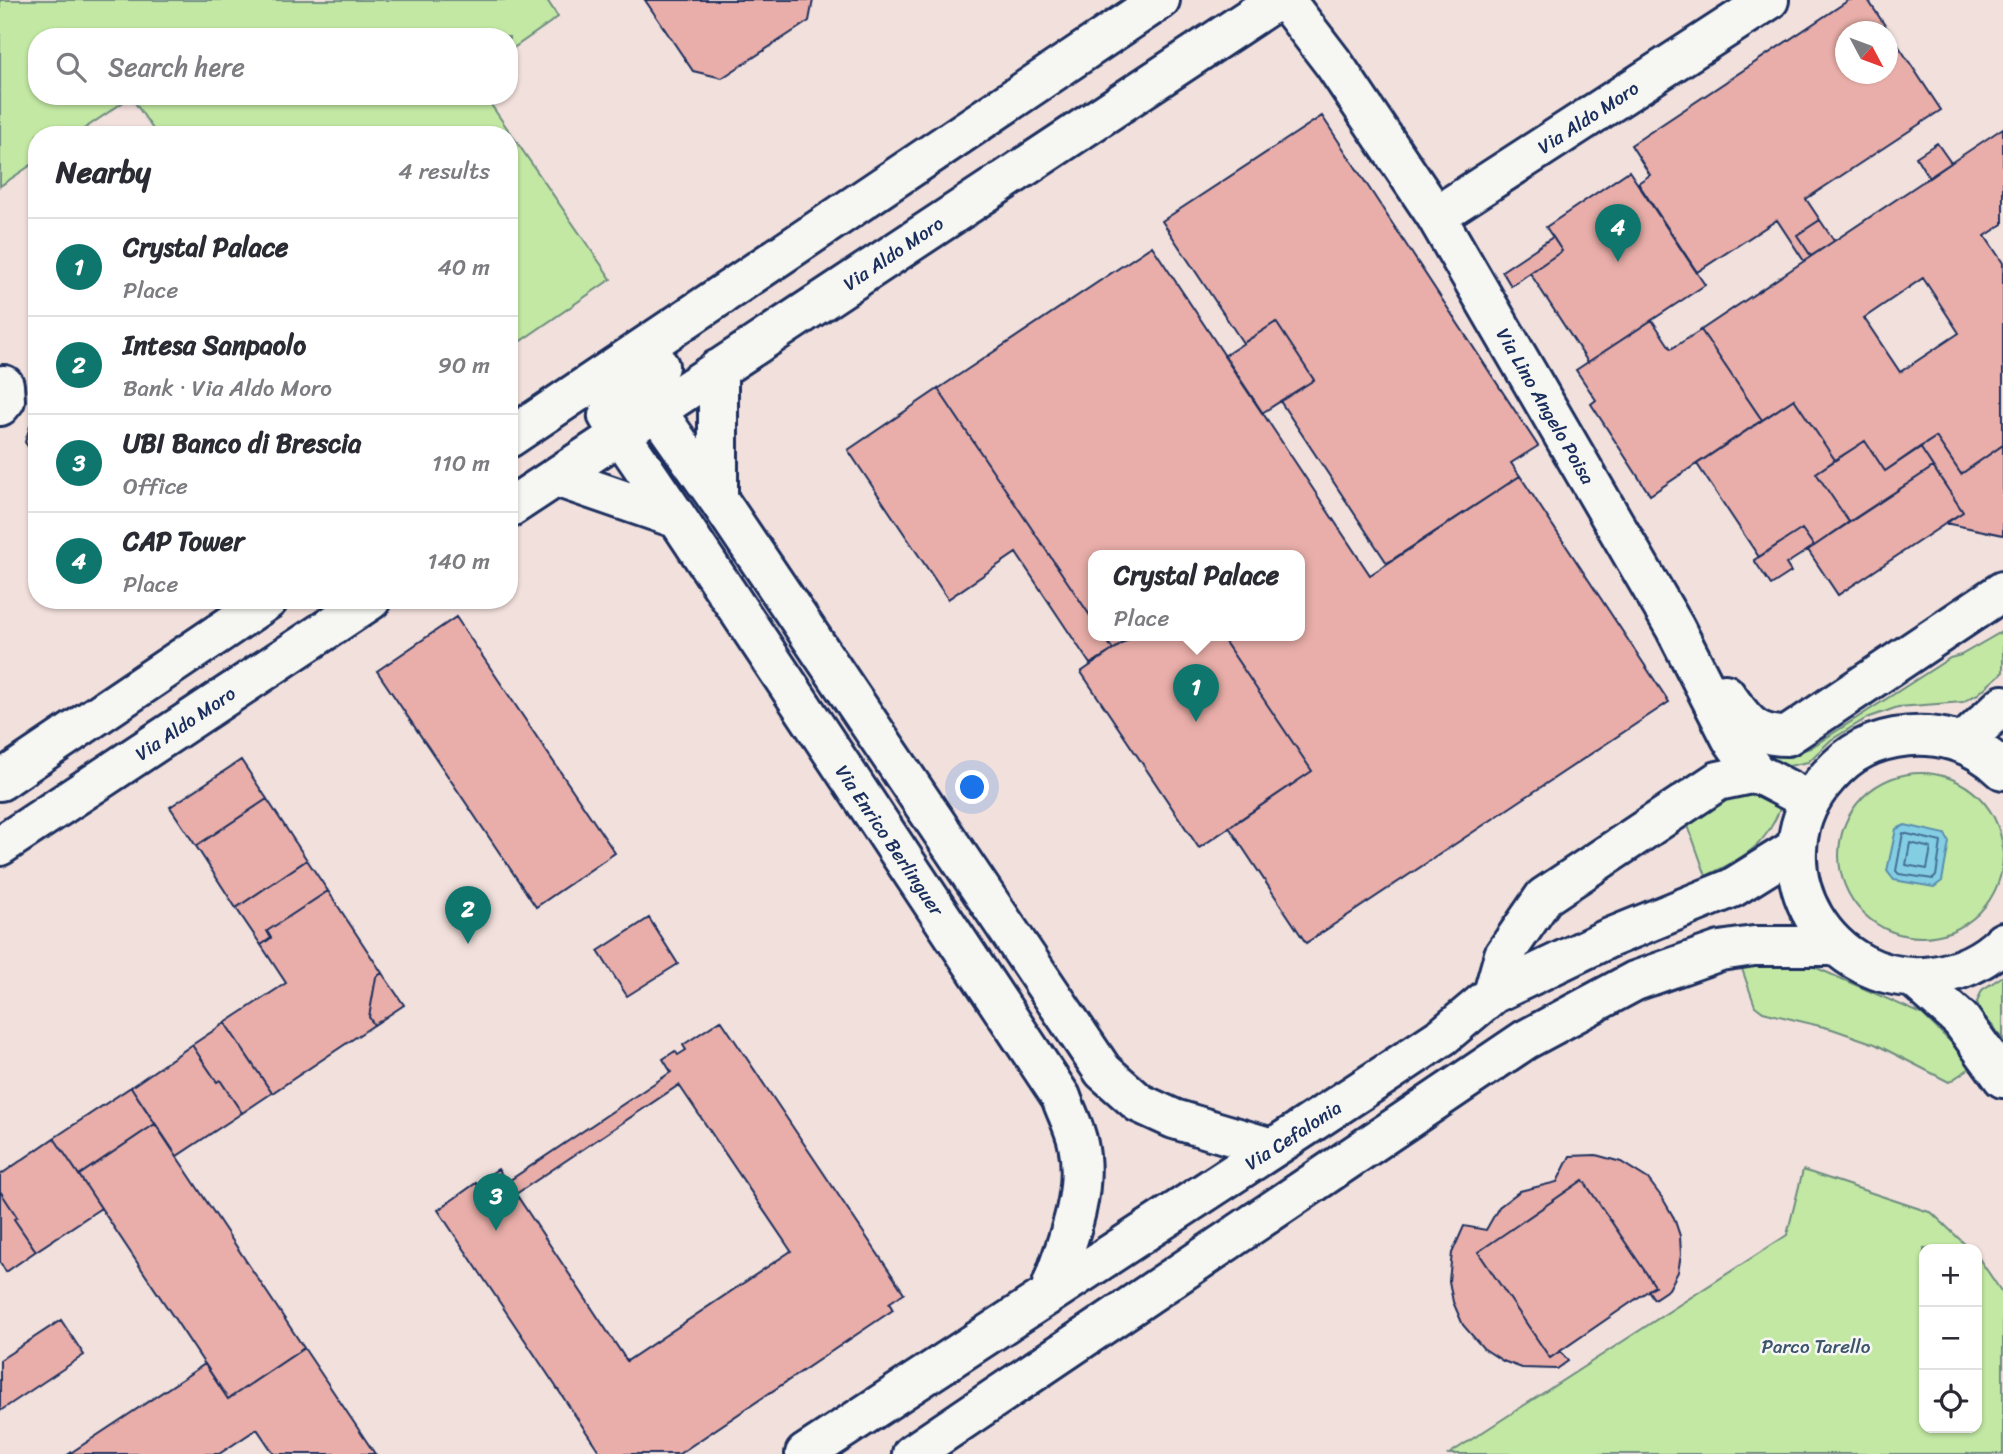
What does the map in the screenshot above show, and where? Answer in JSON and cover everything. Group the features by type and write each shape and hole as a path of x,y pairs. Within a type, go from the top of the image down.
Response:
{"street":[{"name":"Via Aldo Moro","path":"518,502 620,434 635,387 788,250 1160,0"},
{"name":"Via Aldo Moro","path":"518,434 635,387 718,369 1277,0"},
{"name":"Via Lino Angelo Poisa","path":"1285,0 1334,64 1436,216 1675,628 1731,738 1756,773 1810,801"},
{"name":"Via Aldo Moro","path":"1436,216 1747,6"},
{"path":"718,369 718,499"},
{"path":"635,387 718,499 1103,1071 1139,1103 1174,1119 1272,1149"},
{"name":"Via Enrico Berlinguer","path":"620,434 1061,1097 1078,1144 1080,1182 1073,1227 1049,1294"},
{"path":"556,477 678,519"},
{"path":"1675,628 1749,726 1768,736 1787,736 2003,591"},
{"path":"0,781 255,609"},
{"name":"Via Aldo Moro","path":"0,846 356,609"},
{"path":"1963,743 2003,705"},
{"path":"2003,770 1992,759 1963,743 1919,734 1875,742 1837,765 1810,801 1796,848 1799,884 1813,918 1835,946 1859,963 1886,974 1915,979 1954,973 1989,956 2003,942"},
{"path":"1493,994 1504,955 1544,897 1718,781 1756,773"},
{"name":"Via Cefalonia","path":"805,1454 1443,1036 1493,994 1607,939 1732,888 1796,848"},
{"path":"912,1454 1525,1040 1635,981 1720,951 1754,946 1835,946"},
{"path":"1915,979 1961,1020 2003,1078"}],"green space":[{"path":"0,0 547,0 558,17 518,45 518,28 28,28 28,105 119,105 88,126 28,126 28,167 0,186"},
{"path":"136,105 491,105 506,126 151,126"},
{"path":"518,144 611,279 518,343"},
{"path":"2003,631 2003,672 1978,694 1963,702 1898,707 1867,718 1831,740 1808,762 1784,767 1768,762 1757,746 1783,754 1810,748 1950,658 1961,655"},
{"path":"1921,773 1952,779 1979,797 1997,824 2003,855 1997,886 1979,913 1952,931 1921,937 1890,931 1863,913 1845,886 1839,855 1845,824 1863,797 1890,779"},
{"path":"1749,792 1783,801 1777,816 1754,848 1706,876 1686,820 1728,796"},
{"path":"1768,962 1810,965 1922,1014 1959,1050 1970,1068 1949,1082 1875,1044 1832,1029 1763,1012 1755,1006 1741,966"},
{"path":"2003,976 2003,1039 1981,1012 1977,1002 1982,990"},
{"name":"Parco Tarello","path":"1803,1170 1932,1213 1965,1244 1919,1244 1919,1433 1982,1433 1982,1262 2003,1294 2003,1454 1449,1454 1787,1235"}],"water":[{"path":"1905,825 1945,834 1949,842 1942,881 1934,887 1894,880 1887,871 1896,829"}],"building":[{"path":"645,0 813,0 809,21 722,78 693,71"},
{"path":"1849,0 1868,0 1882,21 1835,21 1835,84 1898,84 1898,45 1941,110 1806,199 1820,220 1797,235 1811,256 1804,261 1777,220 1697,272 1638,183 1650,175 1631,145"},
{"path":"1322,116 1538,446 1511,463 1520,476 1387,563 1280,401 1314,380 1276,322 1243,343 1162,221"},
{"path":"2003,128 2003,224 1985,236 2003,263 2003,445 1961,474 1936,437 1885,471 1865,441 1835,460 1794,399 1762,420 1701,330","holes":["1923,278 1959,333 1900,372 1864,318"]},
{"path":"1937,143 1951,163 1929,178 1916,157"},
{"path":"1629,171 1705,285 1588,362 1530,273 1562,251 1546,227"},
{"path":"1820,220 1834,241 1811,256 1797,235"},
{"path":"1553,237 1562,251 1511,286 1502,271"},
{"path":"1152,246 1370,575 1520,476 1669,702 1306,943 1229,827 1312,771 1224,641 1305,641 1305,550 1088,550 1088,613 938,389"},
{"path":"1652,320 1671,349 1701,330 1762,420 1650,495 1591,404 1596,400 1576,370"},
{"path":"1276,322 1314,380 1262,413 1224,356"},
{"path":"938,389 1088,613 1088,641 1107,641 1113,650 1090,664 1016,553 948,599 848,450"},
{"path":"1794,399 1835,460 1816,473 1849,522 1814,546 1802,529 1759,557 1697,464"},
{"path":"1936,437 1961,474 2003,445 2003,535 1945,523 1963,512 1920,447"},
{"path":"1865,441 1885,471 1920,447 1933,467 1849,522 1816,473"},
{"path":"1933,467 1963,512 1838,595 1808,550"},
{"path":"1802,529 1814,546 1786,564 1791,572 1771,585 1754,560"},
{"path":"456,617 615,853 536,907 377,671"},
{"path":"1107,641 1126,641 1113,650"},
{"path":"1126,641 1224,641 1312,771 1199,848 1081,672"},
{"path":"241,760 267,799 196,846 170,807"},
{"path":"267,799 307,860 236,908 196,846"},
{"path":"307,860 328,891 267,931 271,938 261,945 236,908"},
{"path":"328,891 382,973 376,977 369,1017 374,1025 272,1093 225,1023 286,983 261,945 271,938 267,931"},
{"path":"649,918 678,964 627,996 598,951"},
{"path":"382,973 404,1005 374,1025 369,1017 376,977"},
{"path":"721,1020 904,1293 889,1303 893,1310 679,1454 601,1454 438,1210 476,1183 481,1190 489,1184 484,1178 498,1169 507,1182 671,1072 663,1059 675,1051 678,1055 686,1050 683,1045","holes":["679,1085 791,1251 627,1361 516,1194"]},
{"path":"225,1023 272,1093 242,1113 192,1045"},
{"path":"192,1045 242,1113 177,1156 131,1087"},
{"path":"131,1087 155,1124 79,1175 54,1138"},
{"path":"155,1124 304,1348 228,1399 79,1175"},
{"path":"54,1138 101,1208 36,1251 14,1219 17,1217 0,1191 0,1175"},
{"path":"1596,1155 1621,1162 1648,1179 1663,1199 1680,1236 1678,1272 1669,1289 1654,1299 1648,1290 1655,1286 1583,1180 1478,1252 1550,1358 1560,1351 1568,1361 1557,1369 1522,1368 1503,1361 1483,1348 1463,1325 1453,1302 1449,1281 1452,1253 1464,1226 1486,1230 1499,1207 1520,1191 1557,1182 1570,1156"},
{"path":"1583,1180 1655,1286 1550,1358 1478,1252"},
{"path":"0,1191 17,1217 14,1219 36,1251 6,1272 0,1262"},
{"path":"61,1320 84,1355 0,1411 0,1360"},
{"path":"304,1348 375,1454 274,1454 257,1429 219,1454 69,1454 205,1364 228,1399"}],"place":[{"name":"CAP Tower","path":"1618,262"},
{"name":"Crystal Palace","path":"1196,722"},
{"name":"Intesa Sanpaolo","path":"468,944"},
{"name":"UBI Banco di Brescia","path":"496,1231"}]}
